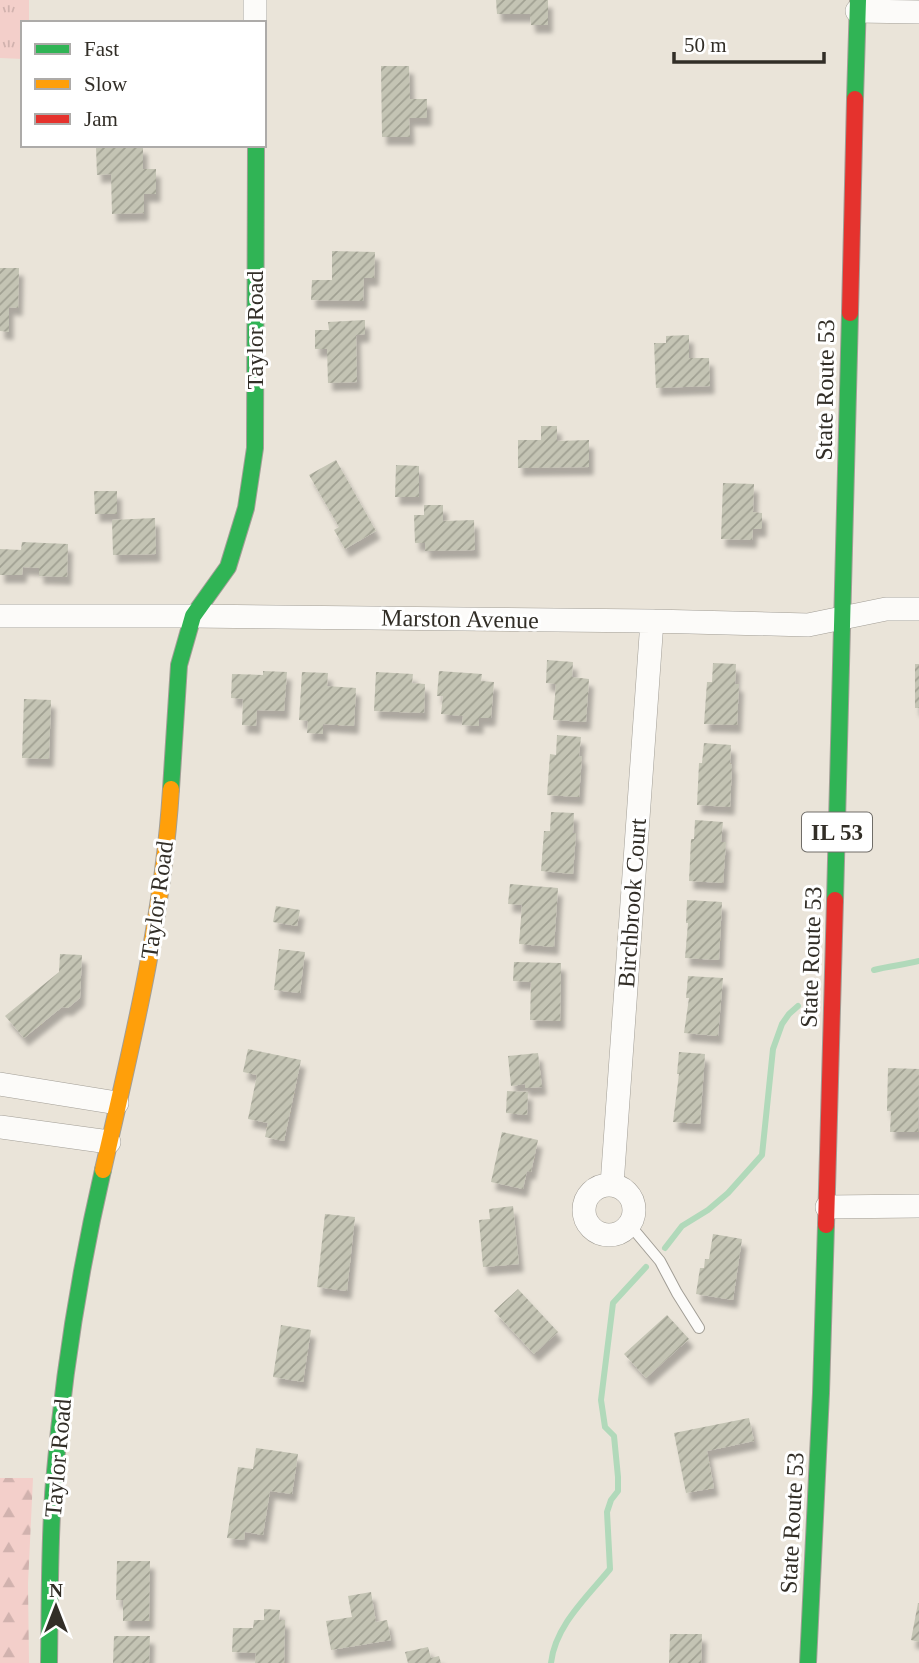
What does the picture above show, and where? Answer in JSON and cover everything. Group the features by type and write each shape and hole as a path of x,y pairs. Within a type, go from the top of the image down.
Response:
{"main road":[{"name":"State Route 53","path":"808,1663 821,1407 858,6"},
{"name":"Taylor Road","path":"49,1663 53,1511 72,1324 88,1234 157,918 170,804 179,665 193,616 228,567 246,508 255,448 256,147"}],"street":[{"path":"255,0 255,21"},
{"path":"858,6 919,12"},
{"name":"Marston Avenue","path":"0,616 652,621 808,625 886,608 919,608"},
{"name":"Birchbrook Court","path":"612,1185 652,621"},
{"path":"0,1084 117,1103"},
{"path":"0,1127 109,1142"},
{"path":"612,1185 622,1188 629,1195 634,1207 632,1219 623,1231 602,1234 586,1222 583,1207 587,1196 597,1187 612,1185"},
{"path":"827,1207 919,1206"}],"lane":[{"path":"629,1224 660,1261 699,1328"}],"green space":[{"path":"0,0 29,0 29,21 21,21 21,59 0,58"},
{"path":"0,1478 33,1478 28,1584 29,1663 0,1663"}],"building":[{"path":"496,0 548,0 548,25 531,25 530,14 497,14"},
{"path":"381,66 409,66 410,99 427,99 427,118 409,118 410,137 382,137"},
{"path":"96,147 143,147 143,169 156,169 156,194 144,194 144,213 112,214 111,174 97,175"},
{"path":"332,251 375,252 374,278 364,278 363,301 311,300 312,280 332,280"},
{"path":"0,268 19,268 18,308 9,307 9,332 0,331"},
{"path":"365,320 365,334 356,335 357,382 328,383 327,349 315,349 315,330 329,330 328,322"},
{"path":"689,335 689,358 709,358 710,386 656,388 654,343 666,343 666,336"},
{"path":"541,426 557,426 557,441 589,440 589,467 518,468 518,440 541,440"},
{"path":"336,460 376,531 345,549 334,530 339,527 309,475"},
{"path":"396,465 419,466 419,497 395,497"},
{"path":"723,483 754,484 753,512 762,513 762,529 753,529 752,540 721,539"},
{"path":"94,491 117,491 117,514 95,514"},
{"path":"424,505 443,505 443,521 474,520 475,550 425,551 425,543 415,543 414,515 424,515"},
{"path":"155,518 156,554 113,555 112,520"},
{"path":"22,542 68,544 67,577 39,576 39,568 23,567 22,575 0,575 0,549 21,550"},
{"path":"547,660 573,662 572,677 589,679 586,722 553,720 556,684 546,683"},
{"path":"713,663 736,664 735,684 739,684 737,725 704,724 707,682 712,682"},
{"path":"915,664 919,664 919,708 915,708"},
{"path":"263,671 287,672 284,711 257,710 256,726 242,725 243,699 231,698 232,674 263,675"},
{"path":"439,671 482,674 481,681 494,682 491,718 479,718 479,726 462,725 463,716 441,714 443,696 437,696"},
{"path":"302,672 328,673 327,686 356,688 354,726 323,724 323,734 307,733 308,721 299,720"},
{"path":"376,672 413,674 412,683 425,684 424,713 374,711"},
{"path":"24,699 51,700 49,759 22,758"},
{"path":"557,735 581,737 579,797 547,795 550,754 556,755"},
{"path":"704,743 731,745 730,807 697,805 699,763 702,763"},
{"path":"551,812 574,813 573,833 576,833 573,874 541,871 544,831 550,831"},
{"path":"695,820 723,822 721,842 726,842 723,883 689,881 691,839 694,839"},
{"path":"510,884 558,888 554,947 519,944 522,905 508,904"},
{"path":"687,900 722,902 719,960 685,958"},
{"path":"276,906 300,910 297,926 273,922"},
{"path":"279,949 305,952 300,993 274,990"},
{"path":"60,954 82,955 80,998 68,1008 62,1007 24,1038 5,1016 59,972"},
{"path":"514,962 561,963 560,1021 530,1020 531,982 513,981"},
{"path":"688,976 723,978 718,1036 684,1033 689,998 686,998"},
{"path":"248,1049 301,1060 284,1141 265,1137 268,1123 248,1119 257,1075 243,1072"},
{"path":"679,1052 705,1054 700,1124 673,1122"},
{"path":"538,1053 542,1087 525,1088 525,1084 511,1086 508,1056"},
{"path":"888,1068 919,1069 918,1132 890,1132 891,1111 887,1111"},
{"path":"507,1091 528,1092 527,1115 506,1113"},
{"path":"502,1132 538,1140 531,1172 527,1171 523,1189 491,1182"},
{"path":"513,1206 519,1264 483,1267 479,1220 490,1219 489,1209"},
{"path":"325,1214 355,1217 347,1291 317,1287"},
{"path":"713,1234 742,1239 733,1300 696,1294 700,1268 704,1268 705,1259 709,1259"},
{"path":"518,1289 558,1332 534,1354 494,1311"},
{"path":"667,1315 689,1339 646,1378 624,1354"},
{"path":"281,1325 311,1330 303,1382 273,1377"},
{"path":"749,1418 754,1441 707,1451 714,1488 686,1493 674,1433"},
{"path":"256,1448 298,1454 292,1494 270,1491 263,1535 245,1532 244,1540 227,1538 238,1467 253,1469"},
{"path":"117,1561 150,1561 149,1621 123,1621 123,1600 116,1600"},
{"path":"371,1592 376,1622 387,1620 391,1640 331,1650 326,1621 352,1617 348,1596"},
{"path":"919,1603 919,1642 911,1640"},
{"path":"264,1609 280,1610 279,1620 285,1620 284,1663 255,1663 256,1653 232,1652 233,1628 253,1628 254,1620 264,1620"},
{"path":"670,1634 702,1634 701,1663 669,1663"},
{"path":"114,1636 150,1636 149,1663 113,1663"},
{"path":"428,1647 431,1658 439,1656 441,1663 408,1663 405,1652"}],"waterway":[{"path":"874,970 919,961"},
{"path":"665,1248 682,1226 708,1210 728,1193 762,1155 773,1049 782,1024 798,1006"},
{"path":"551,1663 565,1624 610,1569 607,1512 618,1491 618,1477 614,1436 605,1427 601,1400 613,1303 646,1267"}],"traffic: fast":[{"path":"855,99 858,0"},
{"path":"171,789 179,665 193,616 228,567 246,508 255,448 256,147"},
{"path":"835,900 850,313"},
{"path":"49,1663 51,1527 58,1442 79,1286 103,1170"},
{"path":"808,1663 826,1225"}],"traffic: slow":[{"path":"103,1170 154,933 171,789"}],"traffic: jam":[{"path":"850,313 855,99"},
{"path":"826,1225 835,900"}]}
